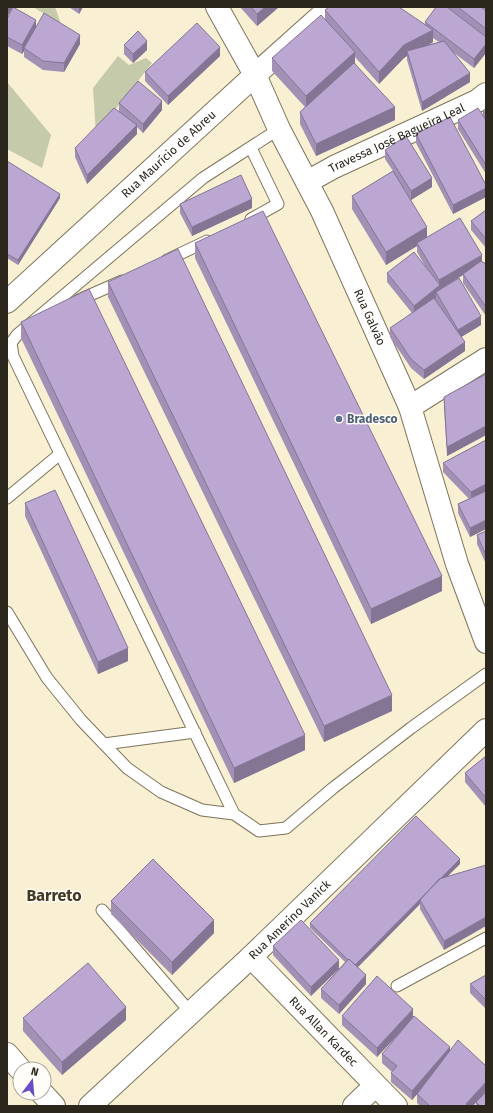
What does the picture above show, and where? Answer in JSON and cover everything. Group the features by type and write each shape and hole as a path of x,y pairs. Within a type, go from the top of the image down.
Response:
{"street":[{"name":"Rua Galvão","path":"217,7 255,75 279,129 322,211 410,407 457,564 486,642"},
{"name":"Rua Maurício de Abreu","path":"7,302 331,7"},
{"name":"Travessa José Bagueira Leal","path":"307,182 334,167 477,101 486,94"},
{"path":"410,407 486,359"},
{"name":"Rua Amerino Vanick","path":"90,1106 251,957 486,730"},
{"name":"Rua Allan Kardec","path":"251,957 396,1106"},
{"path":"354,1106 375,1086"}],"lane":[{"path":"234,814 13,356 11,343 31,322 203,178 252,148 279,129"},
{"path":"241,224 278,204 252,148"},
{"path":"155,266 214,237"},
{"path":"31,322 134,275"},
{"path":"7,498 60,454"},
{"path":"7,612 47,678 81,720 127,768 161,792 202,810 234,814 259,831 286,828 333,788 411,728 486,674"},
{"path":"104,744 195,732"},
{"path":"102,910 191,1013"},
{"path":"397,986 486,938"}],"green space":[{"path":"33,7 55,7 61,24"},
{"path":"118,56 129,65 146,58 152,63 96,134 93,88"},
{"path":"7,82 51,135 42,168 7,149"}],"building":[{"path":"13,7 36,20 22,45 7,37 7,19"},
{"path":"251,7 265,7 257,14"},
{"path":"329,7 399,7 433,30 404,45 379,72 325,10"},
{"path":"436,7 447,7 486,37 486,44 474,59 425,22"},
{"path":"458,7 481,7 486,11 486,29"},
{"path":"44,13 80,35 64,63 43,61 24,48"},
{"path":"321,15 355,52 306,96 272,58"},
{"path":"197,23 220,47 168,96 145,72"},
{"path":"138,31 147,41 133,54 124,45"},
{"path":"444,41 470,73 422,102 407,51"},
{"path":"354,63 395,107 316,144 300,112"},
{"path":"138,81 162,101 143,124 119,103"},
{"path":"114,108 137,125 87,175 75,148"},
{"path":"478,108 486,120 486,165 458,120"},
{"path":"486,108 486,115 483,111"},
{"path":"450,117 486,185 486,188 453,205 416,134"},
{"path":"406,136 432,178 411,191 385,150"},
{"path":"7,161 60,194 18,260 7,254"},
{"path":"393,171 427,227 386,252 352,196"},
{"path":"241,175 252,199 192,227 180,204"},
{"path":"486,210 486,239 471,221"},
{"path":"263,211 442,576 371,609 195,243"},
{"path":"460,218 482,255 439,280 417,243"},
{"path":"178,249 392,695 324,726 108,282"},
{"path":"414,252 440,285 414,306 387,273"},
{"path":"481,261 486,264 486,307 463,274"},
{"path":"459,278 481,316 458,330 436,292"},
{"path":"89,289 305,735 234,768 21,322"},
{"path":"434,298 465,342 424,370 411,359 390,328"},
{"path":"486,374 486,426 447,447 444,397"},
{"path":"486,440 486,484 471,492 443,463"},
{"path":"55,490 128,648 98,662 25,503"},
{"path":"486,491 486,520 470,528 458,504"},
{"path":"486,531 486,555 477,535"},
{"path":"486,756 486,798 465,773"},
{"path":"416,816 460,859 355,965 310,923"},
{"path":"153,859 214,920 172,962 111,901"},
{"path":"486,865 486,917 444,941 420,900 439,879"},
{"path":"301,920 339,960 311,987 273,946"},
{"path":"349,959 366,975 339,1005 321,989"},
{"path":"88,963 126,1007 62,1062 23,1018"},
{"path":"486,975 486,1000 470,984"},
{"path":"377,976 413,1009 377,1048 342,1016"},
{"path":"414,1016 450,1047 412,1091 391,1073 397,1066 382,1054"},
{"path":"458,1040 486,1066 486,1082 466,1104 469,1106 430,1106 417,1094"},
{"path":"486,1092 486,1106 480,1106 476,1102"}],"place":[{"name":"Bradesco","path":"339,419"}],"district":[{"name":"Barreto","path":"54,895"}]}
